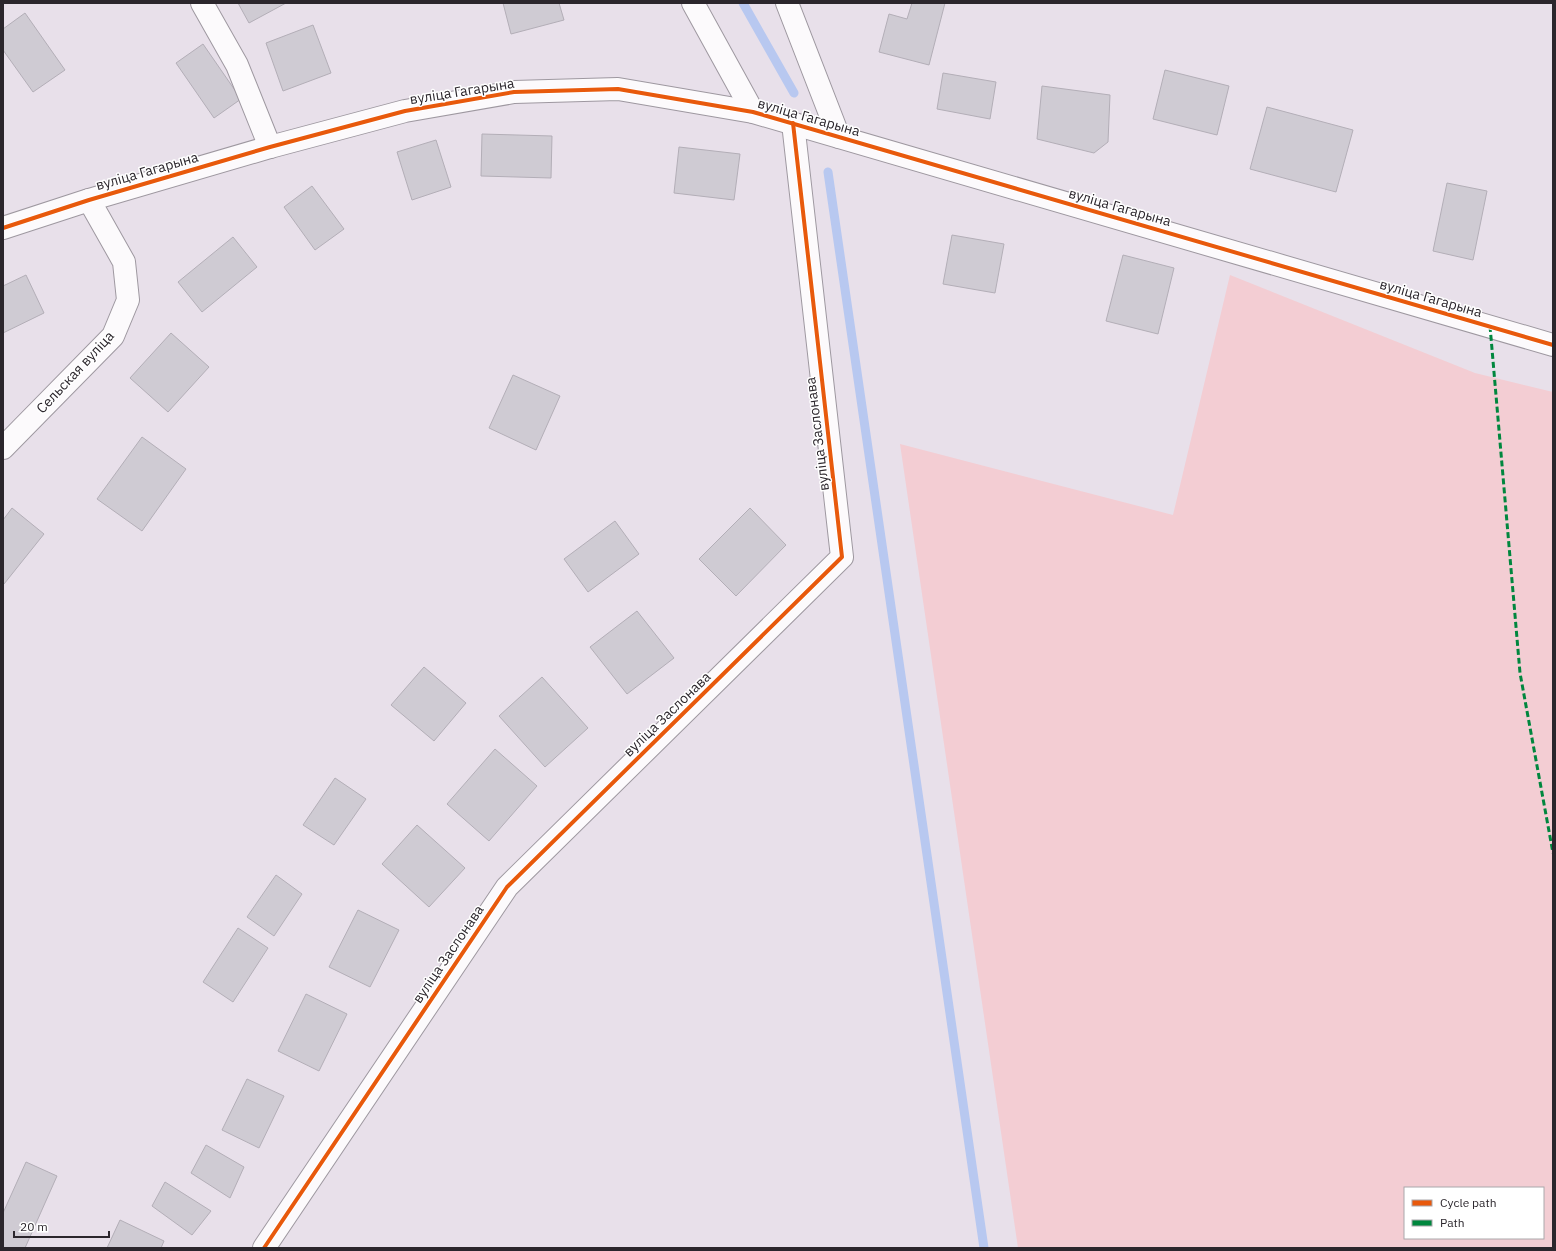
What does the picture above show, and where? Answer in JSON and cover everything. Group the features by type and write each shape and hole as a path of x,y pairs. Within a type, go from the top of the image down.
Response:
{"street":[{"path":"202,3 237,65 270,147"},
{"path":"692,3 753,112"},
{"path":"787,3 839,137"},
{"name":"вуліца Гагарына","path":"3,228 89,200 270,147 405,111 514,92 618,88 753,112 1553,345"},
{"name":"вуліца Заслонава","path":"264,1248 507,887 842,557 793,123"},
{"name":"Сельская вуліца","path":"3,448 113,336 128,300 124,262 89,200"}],"shaded area":[{"path":"1230,275 1475,373 1553,392 1553,1248 1018,1248 900,444 1173,515"}],"building":[{"path":"238,3 286,3 249,23"},
{"path":"503,3 559,3 564,20 511,34"},
{"path":"912,3 945,3 929,65 879,52 889,14 907,19"},
{"path":"25,13 65,70 33,92 3,50 3,29"},
{"path":"313,25 331,73 283,91 266,43"},
{"path":"203,44 241,99 214,118 176,63"},
{"path":"1165,70 1229,86 1217,135 1153,119"},
{"path":"943,73 996,82 990,119 937,109"},
{"path":"1042,86 1110,95 1108,142 1094,153 1037,139"},
{"path":"1267,107 1353,130 1336,192 1250,169"},
{"path":"482,134 552,136 551,178 481,176"},
{"path":"436,140 451,187 412,200 397,152"},
{"path":"679,147 740,154 734,200 674,193"},
{"path":"1447,183 1487,191 1473,260 1433,251"},
{"path":"312,186 344,229 315,250 284,207"},
{"path":"952,235 1004,244 995,293 943,284"},
{"path":"233,237 257,267 202,312 178,282"},
{"path":"1123,255 1174,268 1158,334 1106,321"},
{"path":"26,275 44,313 3,333 3,286"},
{"path":"171,333 209,367 168,412 130,378"},
{"path":"513,375 560,396 536,450 489,428"},
{"path":"142,437 186,469 142,531 97,499"},
{"path":"12,508 44,534 4,584 3,520"},
{"path":"750,508 786,545 736,596 699,559"},
{"path":"615,521 639,554 588,592 564,559"},
{"path":"637,611 674,658 627,694 590,647"},
{"path":"424,667 466,703 434,741 391,705"},
{"path":"542,677 588,728 545,767 499,716"},
{"path":"495,749 537,786 489,841 447,804"},
{"path":"335,778 366,799 334,845 303,825"},
{"path":"417,825 465,868 429,907 382,864"},
{"path":"276,875 302,894 274,936 247,917"},
{"path":"358,910 399,930 370,987 329,967"},
{"path":"238,928 268,948 233,1002 203,982"},
{"path":"306,994 347,1014 319,1071 278,1051"},
{"path":"247,1079 284,1096 259,1148 222,1130"},
{"path":"206,1145 244,1167 230,1198 191,1173"},
{"path":"26,1162 57,1176 25,1248 3,1248 3,1213"},
{"path":"165,1182 211,1211 192,1235 152,1206"},
{"path":"120,1220 164,1241 161,1248 107,1248"}],"waterway":[{"path":"743,3 794,93"},
{"path":"828,172 984,1248"}],"marked path":[{"path":"1490,326 1520,673 1553,853"}],"cycle path":[{"path":"3,228 89,200 270,147 405,111 514,92 618,89 753,112 1553,345"},
{"path":"264,1248 507,887 842,557 793,123"}]}
